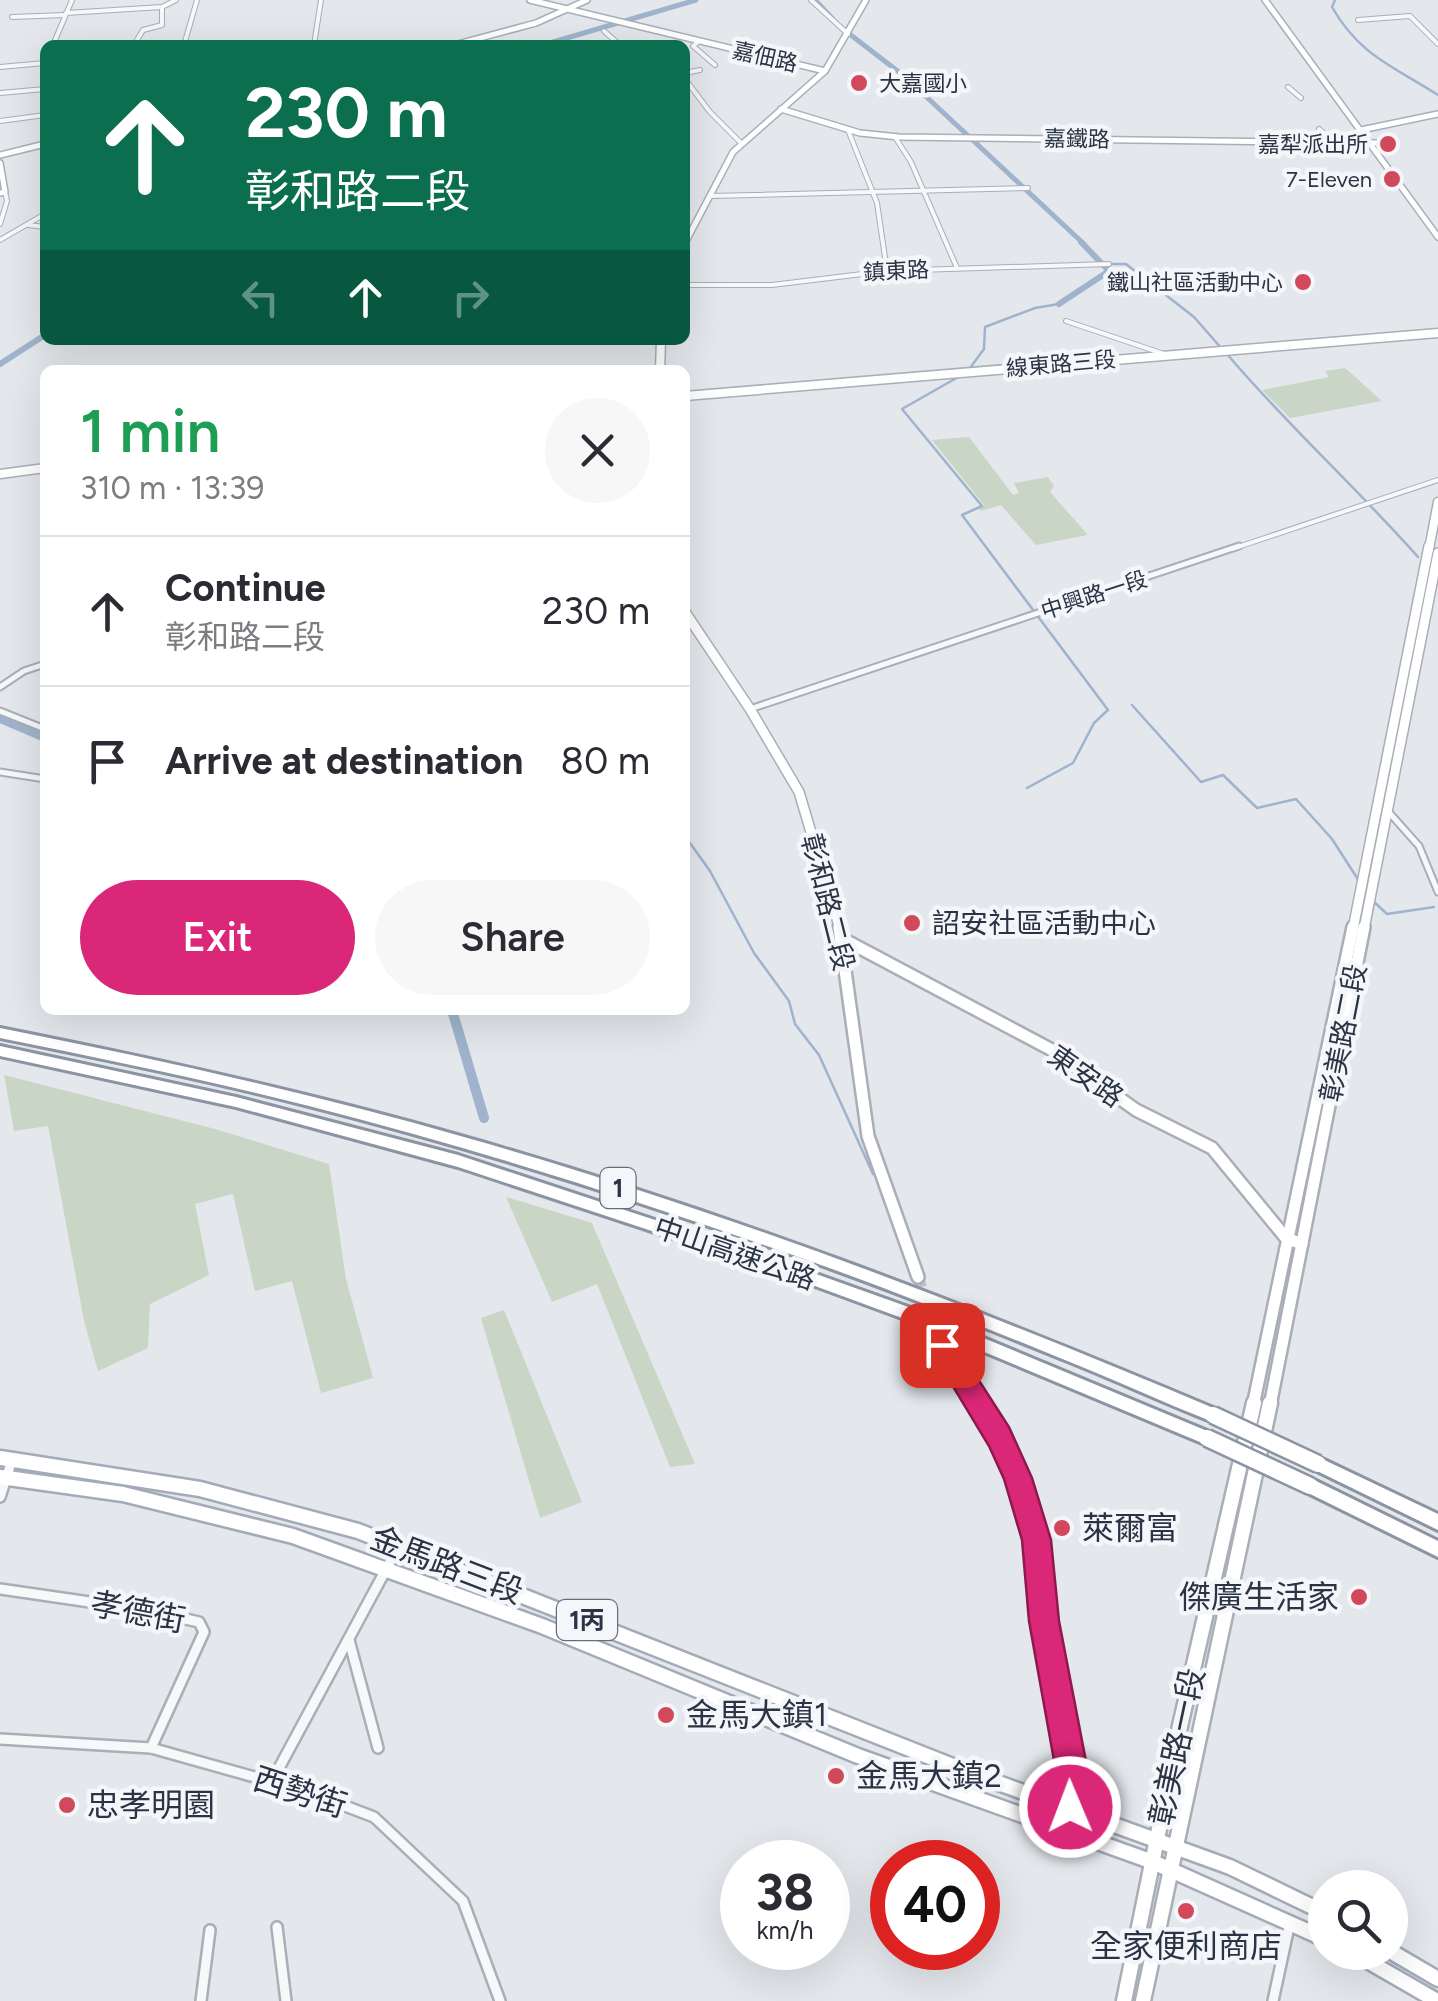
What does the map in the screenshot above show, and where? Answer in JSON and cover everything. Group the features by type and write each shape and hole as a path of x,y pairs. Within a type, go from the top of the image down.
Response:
{"highway":[{"name":"中山高速公路","path":"0,1032 238,1082 460,1141 631,1192 990,1322 1213,1416 1438,1522"},
{"name":"中山高速公路","path":"0,1051 236,1102 458,1161 842,1290 1208,1438 1438,1549"}],"main road":[{"name":"嘉佃路","path":"530,0 826,71"},
{"path":"472,40 536,22 587,0"},
{"path":"690,234 740,142 826,71 866,0"},
{"path":"1267,0 1438,226"},
{"name":"嘉鐵路","path":"782,110 848,130 896,137 1374,143"},
{"path":"1364,130 1438,114"},
{"path":"1374,143 1438,237"},
{"path":"0,155 40,145"},
{"path":"0,163 2,192"},
{"name":"線東路三段","path":"690,396 1438,333"},
{"path":"0,474 40,469"},
{"name":"彰美路二段","path":"1232,1494 1264,1363 1286,1238 1433,560 1438,502"},
{"name":"彰和路二段","path":"690,619 750,708 799,792 844,939 868,1136 918,1277"},
{"name":"彰美路二段","path":"1248,1501 1314,1182 1381,807"},
{"name":"東安路","path":"844,939 1052,1050 1136,1110 1212,1148 1286,1238"},
{"path":"1286,1238 1302,1244"},
{"path":"942,1345 999,1437 1018,1478 1037,1540 1044,1621 1073,1777 1070,1807"},
{"name":"金馬路三段","path":"6,1458 265,1504 398,1547 968,1772 1158,1840"},
{"name":"金馬路三段","path":"3,1477 193,1508 294,1536 542,1626 858,1756 1153,1862"},
{"path":"1232,1494 1248,1501"},
{"name":"彰美路一段","path":"1124,2001 1232,1494"},
{"name":"彰美路一段","path":"1143,2001 1248,1501"},
{"name":"1丙","path":"1158,1840 1308,1903"},
{"name":"1丙","path":"1153,1862 1308,1930"},
{"path":"1408,1962 1438,1980"},
{"path":"1384,1970 1438,2001"}],"street":[{"path":"55,40 72,0"},
{"path":"12,17 162,7 176,0"},
{"path":"185,40 197,0"},
{"path":"315,40 322,0"},
{"path":"811,0 849,32"},
{"path":"137,40 143,30 162,25 162,7"},
{"path":"1358,20 1410,16 1438,44"},
{"path":"604,30 615,40"},
{"path":"699,41 694,46 715,66"},
{"path":"0,67 40,64"},
{"path":"690,74 700,70"},
{"path":"1288,86 1301,98"},
{"path":"690,87 695,98 708,106 734,140 740,142"},
{"path":"0,93 40,90"},
{"path":"0,121 40,116"},
{"path":"1319,129 1334,142"},
{"path":"848,130 878,203 887,271"},
{"path":"896,137 956,268"},
{"path":"710,196 1024,189"},
{"path":"0,224 7,202 2,192"},
{"path":"0,240 40,217"},
{"path":"28,225 40,226"},
{"name":"鎮東路","path":"690,285 772,285 887,271 1108,264"},
{"path":"1066,322 1168,355"},
{"name":"中興路一段","path":"750,708 1438,480"},
{"path":"0,686 40,666"},
{"path":"0,711 40,728"},
{"path":"0,772 40,778"},
{"path":"1381,807 1434,867 1438,892"},
{"path":"1300,1177 1314,1182"},
{"path":"0,1497 6,1458"},
{"path":"272,1781 398,1547"},
{"name":"孝德街","path":"0,1589 145,1610 199,1622 204,1632 150,1748"},
{"path":"349,1639 378,1748"},
{"name":"西勢街","path":"0,1739 150,1748 272,1781 374,1817 463,1901 500,2001"},
{"path":"1273,2001 1290,1921"},
{"path":"278,1927 286,2001"},
{"path":"201,2001 210,1930"}],"green space":[{"path":"1345,368 1382,401 1290,418 1262,390 1329,377 1325,371"},
{"path":"969,437 1013,495 1019,493 1014,483 1048,477 1054,486 1050,492 1088,535 1036,545 1001,505 981,511 979,508 984,505 932,440"},
{"path":"4,1075 215,1129 329,1164 346,1279 373,1378 321,1393 292,1281 255,1291 233,1194 195,1204 209,1275 150,1304 148,1348 98,1371 84,1321 48,1126 14,1131"},
{"path":"506,1197 592,1223 695,1464 670,1467 597,1284 552,1302"},
{"path":"504,1310 582,1502 540,1518 481,1318"}],"waterway":[{"path":"560,40 696,0"},
{"path":"815,0 832,18"},
{"path":"1335,0 1332,7 1366,49 1438,95"},
{"path":"843,29 904,76 1084,244"},
{"path":"1059,304 1109,271 1081,242"},
{"path":"1112,264 1126,264 1194,317 1222,349"},
{"path":"970,368 984,349 985,327 1035,308 1059,304"},
{"path":"0,364 40,338"},
{"path":"1227,354 1418,557"},
{"path":"960,376 902,409 982,506 962,515 1108,710 1094,723 1073,763 1027,788"},
{"path":"1132,705 1201,782 1223,775 1257,808 1296,799 1332,839 1359,881"},
{"path":"0,719 40,736"},
{"path":"690,843 710,871 754,953 789,1001 795,1024 819,1055 873,1174"},
{"path":"1372,900 1387,914 1434,907"},
{"path":"453,1015 484,1118"}],"tunnel":[{"path":"918,1277 942,1345"}],"place":[{"name":"大嘉國小","path":"859,83"},
{"name":"嘉犁派出所","path":"1388,144"},
{"name":"7-Eleven","path":"1392,179"},
{"name":"鐵山社區活動中心","path":"1303,282"},
{"name":"詔安社區活動中心","path":"912,923"},
{"name":"萊爾富","path":"1062,1528"},
{"name":"傑廣生活家","path":"1359,1597"},
{"name":"金馬大鎮1","path":"666,1715"},
{"name":"金馬大鎮2","path":"836,1776"},
{"name":"忠孝明園","path":"67,1805"},
{"name":"全家便利商店","path":"1186,1911"}],"route":[{"path":"942,1345 999,1437 1018,1478 1037,1540 1044,1621 1073,1777 1070,1807"}]}
